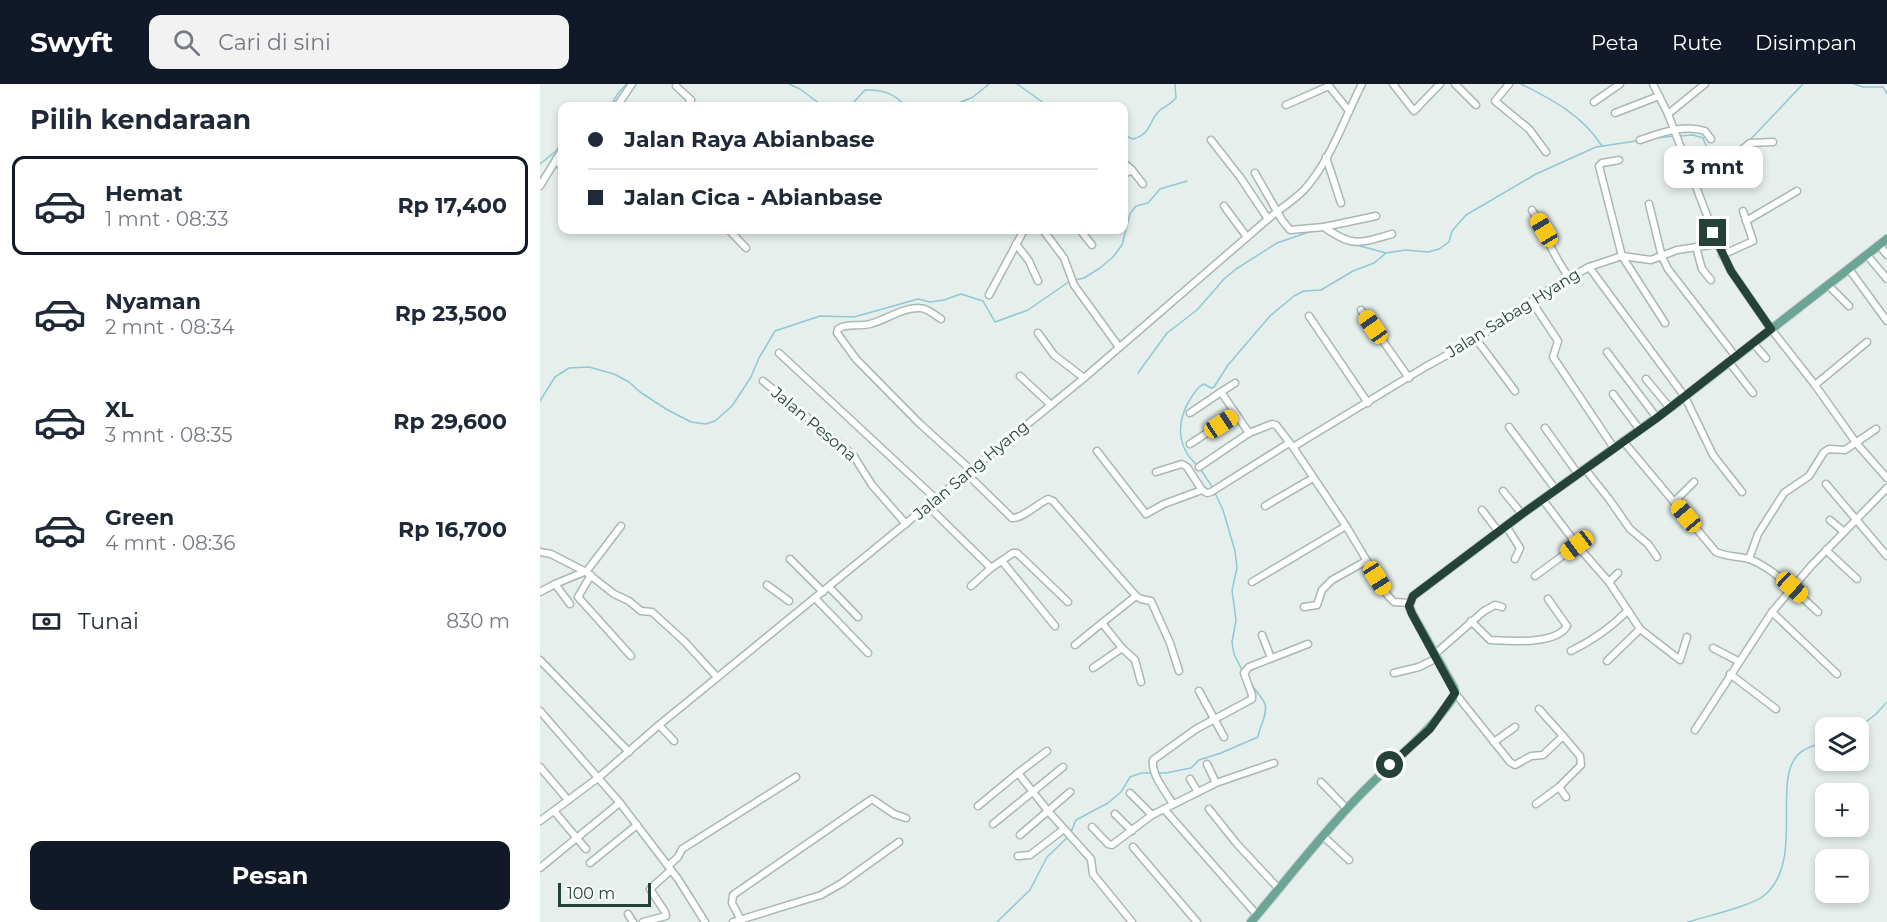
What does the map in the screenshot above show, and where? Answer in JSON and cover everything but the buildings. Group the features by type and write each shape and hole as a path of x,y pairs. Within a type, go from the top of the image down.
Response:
{"main road":[{"path":"1251,922 1347,809 1390,765 1418,742 1455,693 1412,614 1410,603 1417,591 1657,418 1887,239"}],"street":[{"path":"623,102 632,84"},
{"path":"1394,84 1414,111 1440,84"},
{"path":"1455,84 1476,105"},
{"path":"1594,102 1620,84"},
{"path":"1653,84 1668,114 1722,255 1771,329 1887,478"},
{"path":"1668,114 1705,84"},
{"name":"Jalan Sang Hyang","path":"540,821 598,778 717,677 1084,378 1303,191 1326,157 1360,85"},
{"path":"1509,85 1495,101 1529,129 1546,152"},
{"path":"676,86 691,100 690,102"},
{"path":"1286,105 1329,86 1334,89 1349,111"},
{"path":"1615,113 1659,96"},
{"path":"1640,140 1674,131 1702,129 1711,139"},
{"path":"1211,140 1240,177 1268,219"},
{"path":"1685,159 1729,160 1750,143 1773,142"},
{"path":"540,186 558,156"},
{"path":"1326,157 1341,203"},
{"path":"1619,160 1602,163 1599,166 1622,256 1665,323"},
{"path":"1128,166 1143,184"},
{"path":"1128,172 1132,170"},
{"path":"1255,173 1290,230 1324,227 1376,216"},
{"path":"1746,221 1797,190"},
{"path":"1649,204 1662,257 1676,282 1753,393"},
{"path":"1224,206 1247,237"},
{"path":"1532,210 1554,254 1569,277"},
{"path":"1722,255 1753,241 1743,211"},
{"path":"1324,227 1338,237 1359,243 1392,234"},
{"path":"733,234 746,248"},
{"path":"990,295 1022,234"},
{"path":"1046,234 1064,258 1074,285 1119,347"},
{"path":"1083,234 1092,245"},
{"path":"1016,244 1029,261 1038,281"},
{"name":"Jalan Sabag Hyang","path":"1097,451 1146,514 1164,504 1202,490 1207,493 1211,492 1368,403 1425,366 1476,339 1569,277 1589,267 1622,256 1645,260 1662,257 1677,250 1718,244"},
{"path":"1879,245 1887,255"},
{"path":"1696,247 1702,269 1711,280"},
{"path":"1867,255 1887,279"},
{"path":"1589,267 1685,396 1713,455 1742,492"},
{"path":"1849,269 1887,321"},
{"path":"1828,285 1849,306"},
{"path":"1532,302 1558,341 1553,357 1614,448"},
{"path":"941,319 920,308 902,311 883,321 842,326 837,329 837,333 856,359 1012,518 1019,518 1034,506 1048,499 1056,503 1136,596 1151,601 1170,643 1179,672"},
{"path":"1361,310 1409,378"},
{"path":"1309,316 1368,403"},
{"path":"1038,333 1054,356 1084,378"},
{"path":"1476,339 1515,391"},
{"path":"1815,385 1867,342"},
{"path":"1753,343 1766,358"},
{"path":"1607,352 1657,418"},
{"path":"779,353 936,500"},
{"path":"1020,376 1051,405"},
{"path":"1646,379 1670,408"},
{"name":"Jalan Pesona","path":"763,381 853,455 872,485 906,524"},
{"path":"1190,413 1235,383"},
{"path":"1221,392 1249,433"},
{"path":"1613,394 1640,430"},
{"path":"1190,444 1236,414"},
{"path":"1199,467 1249,433 1273,424 1291,445 1346,525 1392,601 1410,603"},
{"path":"1509,427 1556,490"},
{"path":"1545,429 1582,472 1610,499 1630,529 1648,544 1657,557"},
{"path":"1749,559 1758,534 1784,494 1809,476 1824,452 1829,449 1845,450 1876,429"},
{"path":"1623,441 1716,552 1749,559 1766,568 1792,587 1818,612"},
{"path":"1156,472 1182,464 1187,467 1202,490"},
{"path":"1265,506 1313,478"},
{"path":"1674,502 1694,482"},
{"path":"1826,484 1887,556"},
{"path":"1695,730 1772,612 1826,550 1887,488"},
{"path":"1503,491 1522,514"},
{"path":"1543,500 1609,582 1640,629 1680,660 1687,637"},
{"path":"928,506 991,568"},
{"path":"1482,510 1498,531"},
{"path":"1830,520 1844,532"},
{"path":"1252,582 1346,525"},
{"path":"621,526 587,573 578,597 631,656"},
{"path":"1506,526 1520,548 1515,559"},
{"path":"1535,576 1577,545"},
{"path":"1826,550 1857,579"},
{"path":"540,552 551,554 587,573 614,594 630,601 641,611 652,612 684,640 717,677"},
{"path":"971,586 991,568 1017,552 1068,602"},
{"path":"790,559 823,592"},
{"path":"1002,561 1055,626"},
{"path":"1304,607 1317,605 1322,590 1332,580 1366,561"},
{"path":"540,592 587,573"},
{"path":"1609,582 1618,573"},
{"path":"555,584 570,604"},
{"path":"767,585 789,601"},
{"path":"829,587 858,616"},
{"path":"1075,645 1136,596"},
{"path":"815,598 868,653"},
{"path":"1471,621 1491,640 1527,641 1550,638 1567,626 1548,599"},
{"path":"1394,673 1419,667 1436,656 1471,621 1490,607 1495,605 1502,608"},
{"path":"1571,651 1603,633 1627,611"},
{"path":"1772,612 1837,674"},
{"path":"1102,623 1135,660 1141,682"},
{"path":"1607,661 1640,629"},
{"path":"1262,635 1271,658"},
{"path":"1173,804 1152,762 1196,729 1252,699 1245,671 1249,667 1308,644"},
{"path":"1093,668 1122,648"},
{"path":"1713,648 1738,661"},
{"path":"540,660 629,752"},
{"path":"1730,674 1776,709"},
{"path":"1199,691 1224,737"},
{"path":"1455,693 1510,762 1515,765 1531,756 1543,755 1563,736"},
{"path":"1536,804 1578,769 1581,761 1539,709"},
{"path":"540,711 637,825 670,868 705,922"},
{"path":"659,725 674,741"},
{"path":"1494,742 1515,727"},
{"path":"978,806 1047,751"},
{"path":"1092,827 1110,845 1152,815 1197,792 1274,763"},
{"path":"1207,764 1216,783"},
{"path":"540,767 568,800"},
{"path":"993,824 1064,767"},
{"path":"1018,773 1091,859 1092,871 1098,881 1132,922"},
{"path":"643,922 666,916 650,889 670,868 682,849 796,777"},
{"path":"1190,779 1197,792"},
{"path":"1321,782 1347,809"},
{"path":"1559,787 1566,797"},
{"path":"1020,835 1070,792"},
{"path":"1130,793 1152,815"},
{"path":"741,920 732,903 733,895 872,799 894,814 906,818"},
{"path":"540,868 617,805"},
{"path":"1164,809 1257,915"},
{"path":"1209,809 1237,844 1279,889"},
{"path":"554,811 586,849"},
{"path":"1114,814 1132,831"},
{"path":"590,863 637,825"},
{"path":"1018,856 1030,855 1065,830"},
{"path":"1323,836 1349,860"},
{"path":"733,922 821,895 842,883 899,842"},
{"path":"1133,847 1197,922"},
{"path":"628,914 633,922"}],"waterway":[{"path":"613,102 627,84"},
{"path":"789,84 817,102"},
{"path":"961,102 973,97 989,84"},
{"path":"1017,84 1042,102"},
{"path":"1128,137 1133,139 1144,133 1156,114 1176,98 1175,84"},
{"path":"1521,84 1555,102 1576,117 1602,146"},
{"path":"1749,141 1803,84"},
{"path":"1854,84 1863,87 1883,87 1887,94"},
{"path":"854,102 865,90 888,93 902,102"},
{"path":"1680,136 1693,135 1703,138 1713,157"},
{"path":"1656,138 1675,136"},
{"path":"1349,243 1386,253 1406,250 1428,252 1439,249 1449,242 1452,231 1466,215 1536,174 1596,147 1636,141"},
{"path":"540,164 558,148"},
{"path":"1721,157 1728,156 1735,151"},
{"path":"1128,222 1136,206 1148,203 1160,189 1187,181"},
{"path":"1138,373 1167,333 1197,310 1224,279 1236,269 1277,243 1312,231"},
{"path":"1075,280 1084,278 1113,257 1122,245 1125,234"},
{"path":"1198,466 1186,451 1181,433 1186,407 1198,388 1204,384 1211,388 1214,387 1228,365 1270,316 1294,296 1304,291 1321,290 1353,271 1374,263 1386,253"},
{"path":"540,401 555,377 569,368 589,367 614,374 629,382 666,409 691,422 706,424 715,421 732,406 751,377 775,331 820,316 854,317 918,299 930,302 961,294 983,301 995,322 1028,310 1070,281"},
{"path":"1201,470 1213,488"},
{"path":"1215,493 1223,510 1235,551 1237,568 1232,590 1236,620 1232,642 1234,654 1243,672"},
{"path":"1156,773 1191,768 1199,760 1258,737 1266,708 1264,701 1251,684"},
{"path":"1869,719 1887,702"},
{"path":"1688,922 1741,907 1760,898 1778,878 1784,858 1788,776 1793,761 1804,750 1815,745"},
{"path":"1071,832 1076,820 1108,803 1121,792 1130,777 1141,773 1151,773"},
{"path":"997,922 1030,890 1047,857 1069,836"}],"route":[{"path":"1390,765 1430,729 1455,693 1450,679 1412,614 1409,606 1413,596 1479,545 1657,418 1771,329 1731,271 1713,233"}]}
